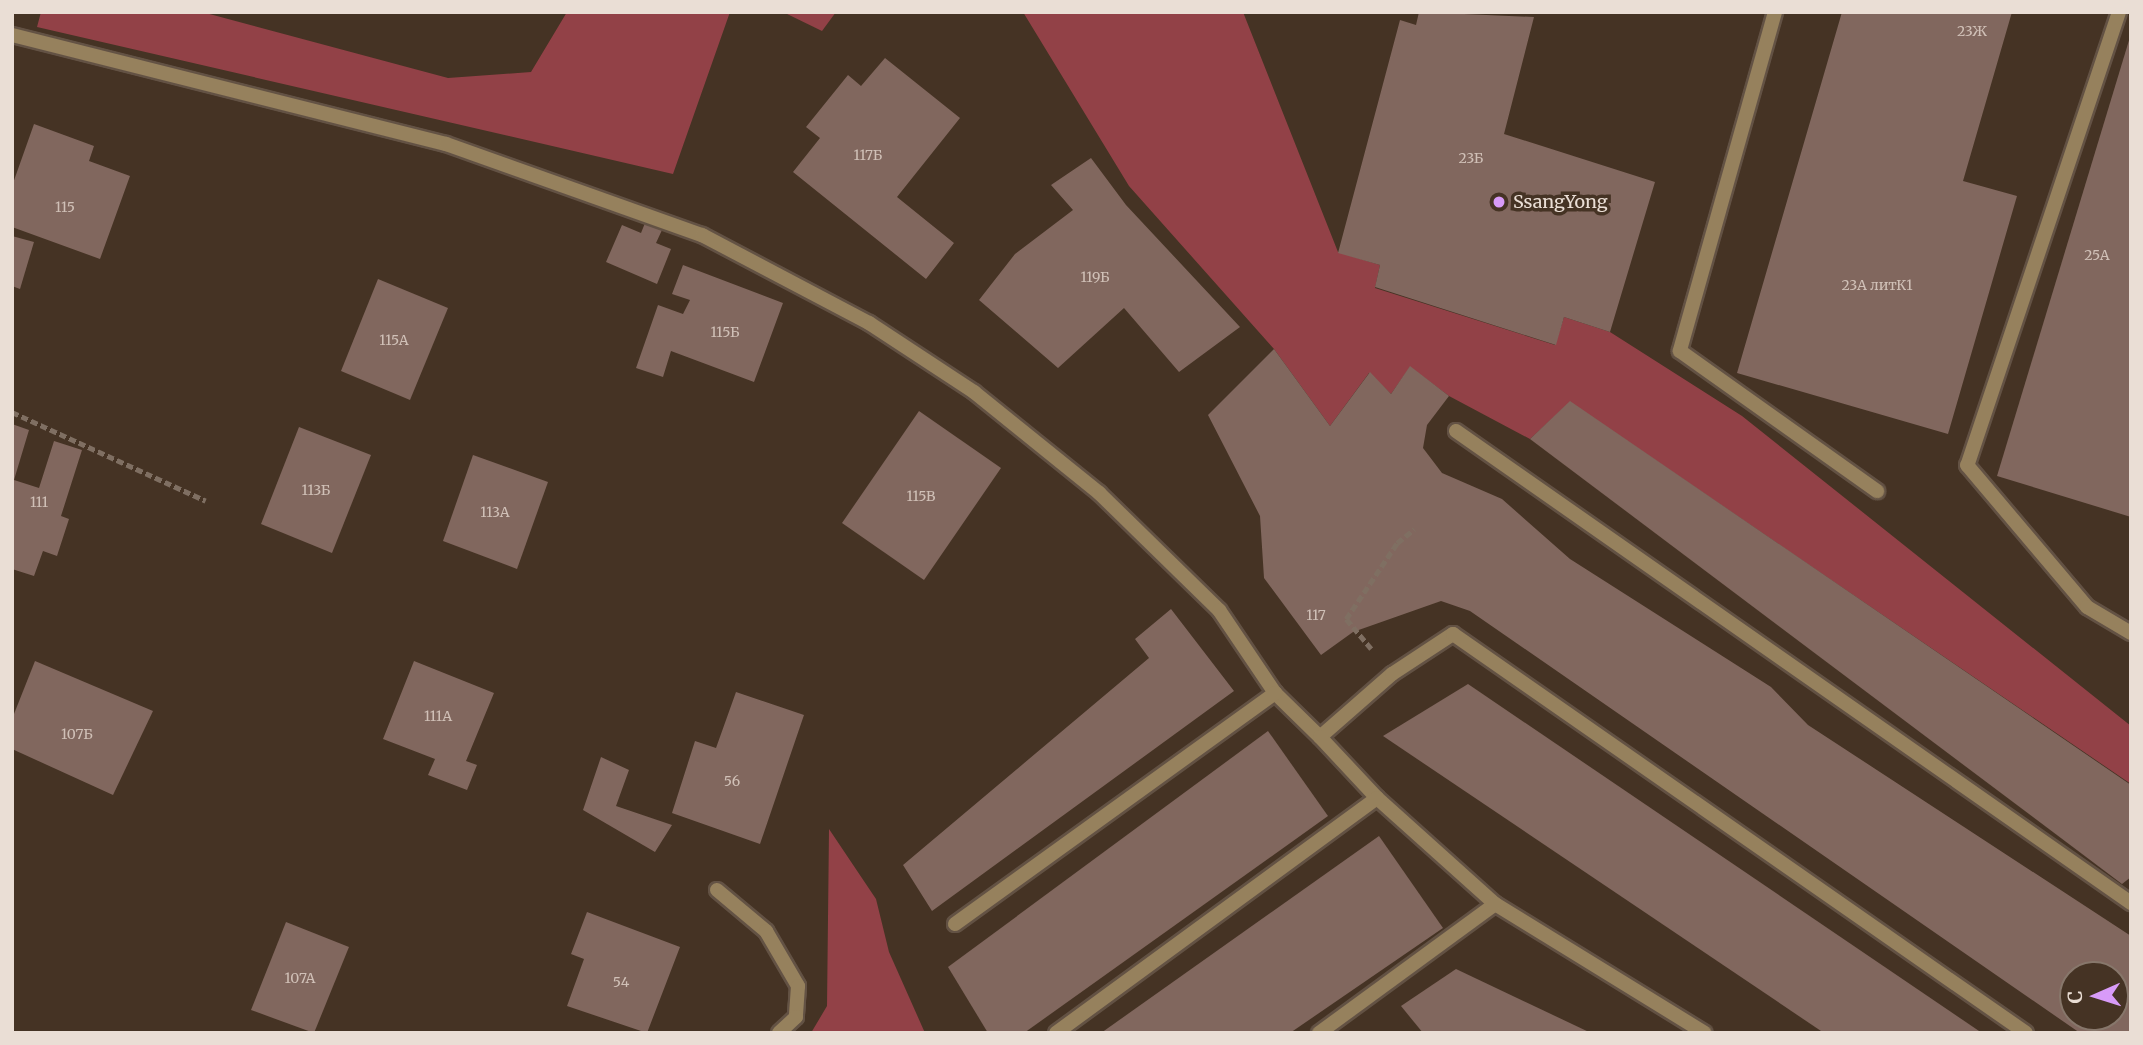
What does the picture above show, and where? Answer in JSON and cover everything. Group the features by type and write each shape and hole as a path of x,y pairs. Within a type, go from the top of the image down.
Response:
{"lane":[{"path":"1775,12 1680,351 1877,491"},
{"path":"2119,12 1967,465 2087,607 2131,634"},
{"path":"12,35 37,39 446,144 702,235 857,316 975,392 1099,493 1219,610 1275,693 1377,798 1495,904 1705,1033"},
{"path":"1456,431 2131,903"},
{"path":"1320,737 1392,674 1453,634 2026,1033"},
{"path":"955,924 1275,693"},
{"path":"1056,1033 1377,798"},
{"path":"717,890 765,931 798,986 796,1017 779,1033"},
{"path":"1319,1033 1495,904"}],"path":[{"path":"12,412 206,501"},
{"path":"1367,644 1346,619 1397,543 1414,529"}],"shaded area":[{"path":"41,12 202,12 448,78 531,72 567,12 730,12 673,174 37,27"},
{"path":"783,12 836,12 822,31"},
{"path":"1023,12 1243,12 1338,252 1380,265 1375,288 1555,345 1564,317 1610,332 1742,416 2131,726 2131,784 1570,402 1530,439 1449,396 1410,367 1391,394 1369,373 1330,426 1274,349 1129,186"},
{"path":"829,829 876,899 889,952 925,1033 811,1033 827,1006"}],"building":[{"path":"1419,12 1534,17 1504,134 1655,182 1610,332 1564,317 1556,345 1375,287 1380,265 1338,253 1400,20 1416,25"},
{"path":"1842,12 2012,12 1963,181 2017,196 1948,434 1737,373"},
{"path":"2131,37 2131,517 1997,476"},
{"path":"885,58 960,118 897,197 954,243 926,279 793,172 820,138 806,127 848,75 861,86"},
{"path":"34,124 94,146 89,161 130,176 100,259 12,227 12,186"},
{"path":"1091,158 1126,205 1240,327 1179,372 1124,308 1058,368 979,300 1015,254 1073,210 1051,185"},
{"path":"645,223 662,230 656,243 671,249 657,284 606,262 622,225 641,233"},
{"path":"12,236 34,242 20,289 12,286"},
{"path":"683,265 783,303 754,382 671,351 663,377 636,368 658,305 683,314 690,300 672,294"},
{"path":"378,279 448,308 410,400 341,371"},
{"path":"1274,349 1330,426 1370,372 1391,394 1410,366 1449,396 1427,425 1423,448 1442,473 1502,499 1570,559 1771,687 1808,725 2131,936 2131,1033 2077,1031 2129,1031 2129,961 2059,961 2059,1018 1470,611 1441,601 1353,632 1321,655 1264,578 1260,516 1208,415"},
{"path":"1570,401 2131,785 2131,877 2122,884 1530,439"},
{"path":"919,411 1001,468 924,580 842,523"},
{"path":"12,424 29,430 14,480 39,488 54,441 82,450 61,516 69,519 57,556 43,551 34,576 12,569"},
{"path":"299,427 371,455 332,553 261,524"},
{"path":"473,455 548,482 517,569 443,541"},
{"path":"1171,609 1234,691 932,911 903,865 1149,658 1135,639"},
{"path":"35,661 153,711 113,795 12,749 12,719"},
{"path":"414,661 494,693 466,761 477,765 467,790 428,775 435,759 383,739"},
{"path":"1468,684 1982,1033 1824,1033 1383,736"},
{"path":"736,692 804,715 760,844 672,813 695,741 716,748"},
{"path":"1268,731 1328,816 1024,1033 988,1033 948,967"},
{"path":"601,757 629,770 616,806 672,825 655,852 583,810"},
{"path":"1379,836 1443,928 1290,1033 1101,1033"},
{"path":"587,912 680,947 647,1033 567,1006 584,959 571,954"},
{"path":"286,922 349,947 314,1033 251,1010"},
{"path":"1456,969 1591,1033 1423,1033 1401,1006"}],"place":[{"name":"SsangYong","path":"1499,202"}]}
